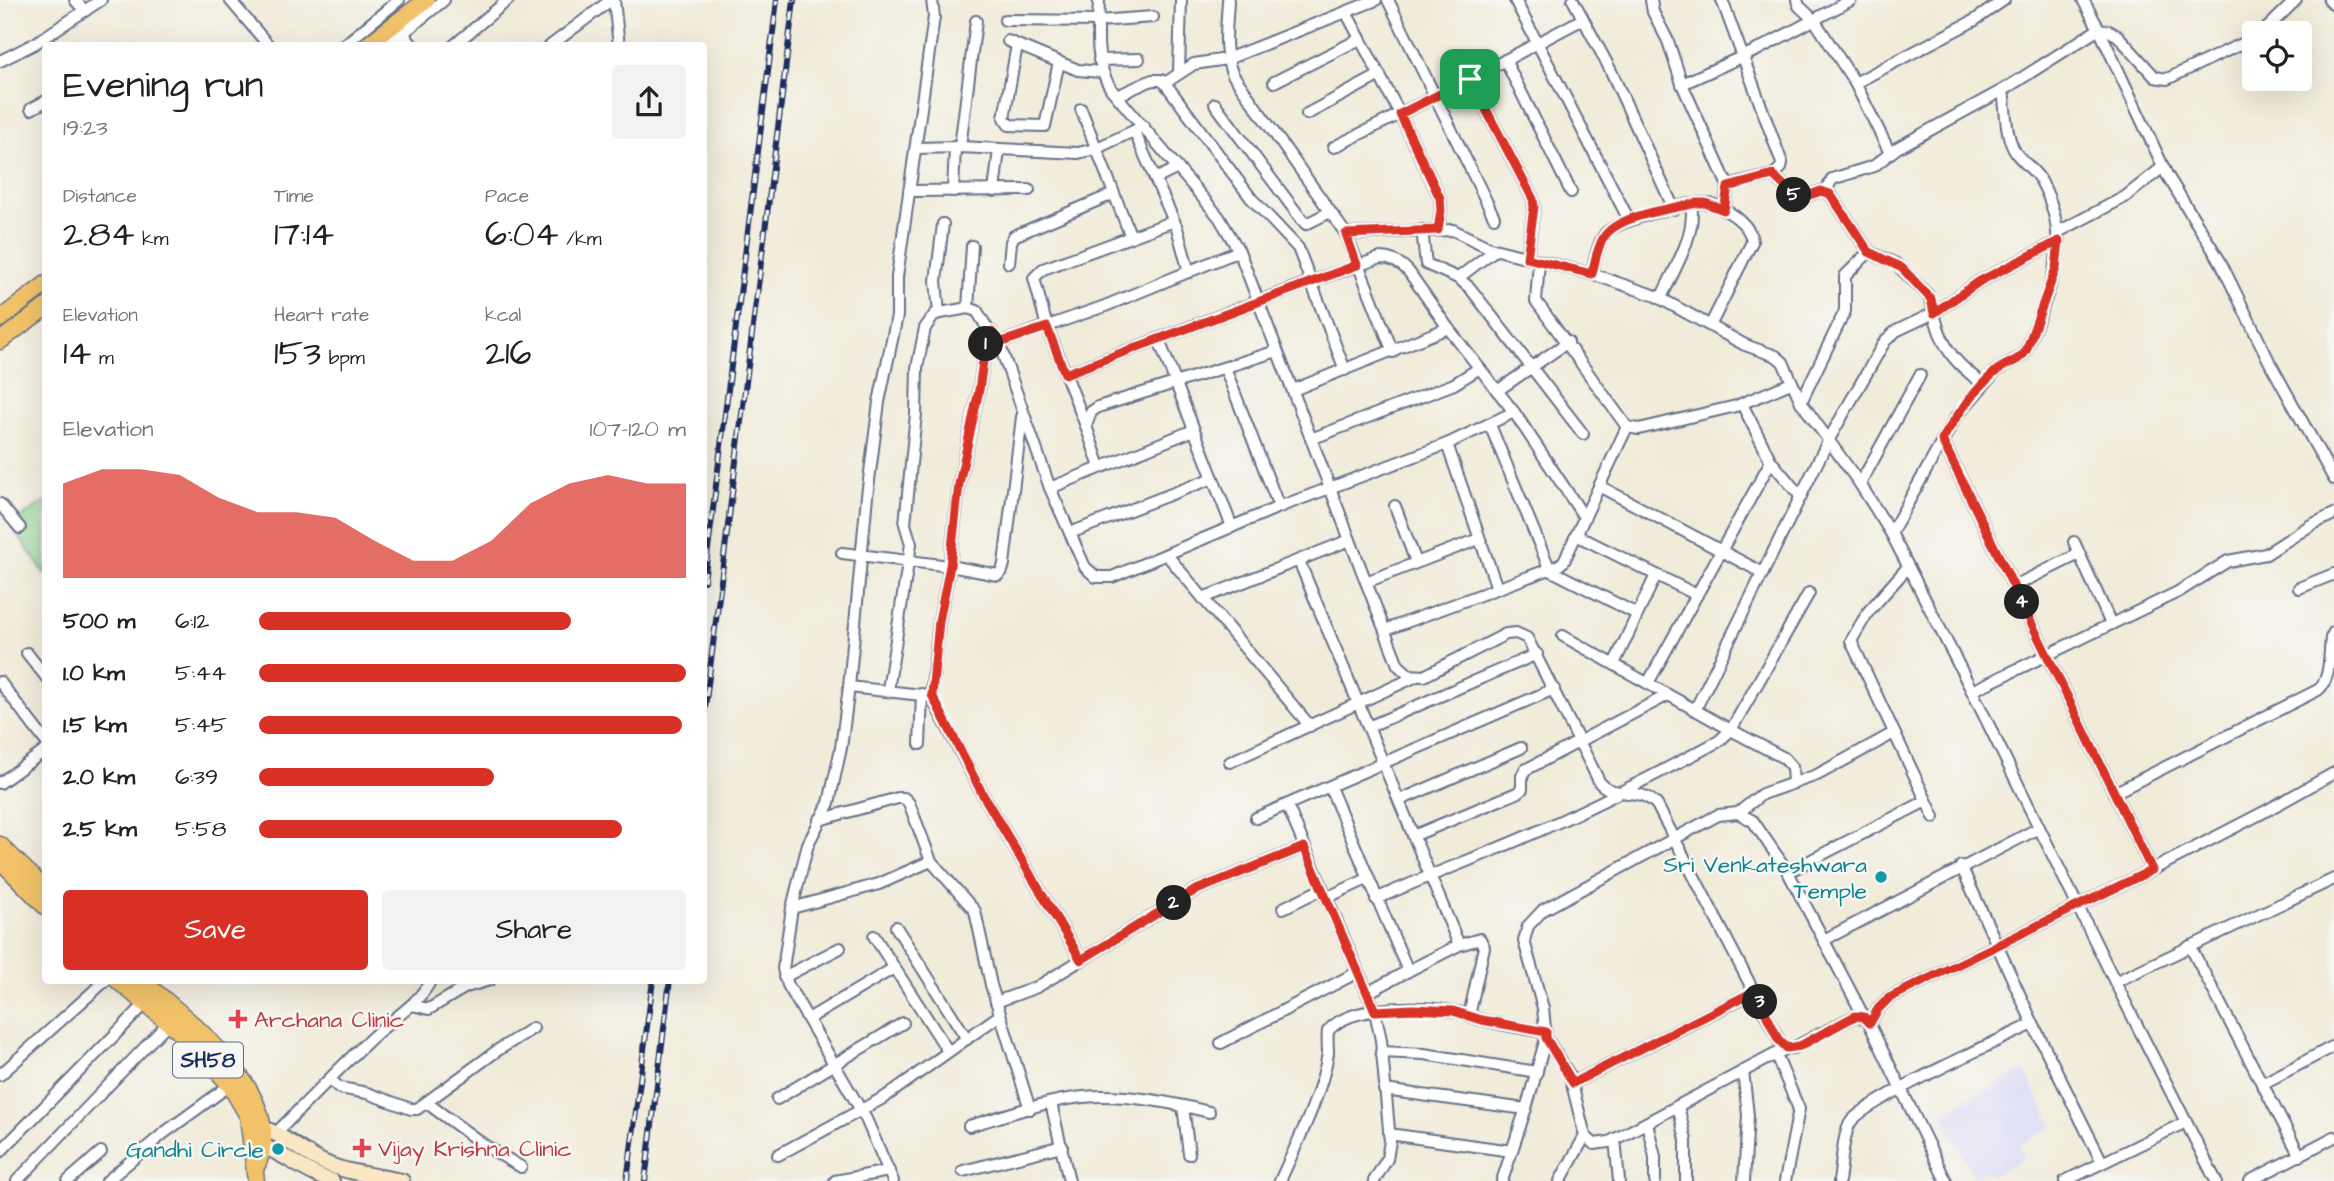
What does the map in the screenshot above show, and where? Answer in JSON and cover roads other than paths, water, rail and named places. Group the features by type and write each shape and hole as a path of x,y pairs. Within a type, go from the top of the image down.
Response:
{"main road":[{"path":"371,42 426,0"},
{"path":"0,319 42,287"},
{"path":"0,341 42,310"},
{"path":"0,845 42,886"},
{"path":"0,860 42,903"},
{"name":"SH58","path":"125,984 151,998 229,1062 260,1110 261,1135"},
{"name":"SH58","path":"143,984 169,1022 192,1042 230,1085 261,1135"},
{"path":"261,1135 317,1159 343,1175 402,1181"},
{"path":"256,1175 261,1135"},
{"path":"261,1135 320,1177 332,1181"}],"street":[{"path":"75,0 85,11"},
{"path":"0,61 34,44 102,0"},
{"path":"230,0 266,42"},
{"path":"348,42 399,0"},
{"path":"392,42 444,0"},
{"path":"458,42 508,0"},
{"path":"555,42 613,0 618,42"},
{"path":"835,1181 891,1176 861,1111 784,977 792,908 808,844 831,798 841,748 867,496 879,402 897,316 897,277 934,18 932,0"},
{"path":"1099,0 1100,66 1111,89 1119,95 1139,129 1155,179 1174,221 1189,272"},
{"path":"1179,72 1181,0"},
{"path":"1228,0 1227,59 1240,86 1346,234 1393,352"},
{"path":"1165,83 1195,64 1227,59 1376,0"},
{"path":"1388,0 1494,218"},
{"path":"1515,0 1629,220"},
{"path":"1573,0 1610,69 1674,209"},
{"path":"1651,0 1653,12 1668,41 1682,84 1728,187 1724,210"},
{"path":"1722,0 1782,163 1782,169 1773,175 1728,187"},
{"path":"1797,0 1799,6 1815,21 1855,83 1890,153"},
{"path":"1682,84 1815,21 1851,0"},
{"path":"1855,83 1975,20 2004,0"},
{"path":"2083,0 2163,167 2220,261 2274,371 2334,479"},
{"path":"2274,21 2296,0"},
{"path":"1346,12 1400,114 1440,198 1438,230"},
{"path":"1005,20 1098,21 1153,17"},
{"path":"1334,147 1583,19"},
{"path":"953,191 976,22"},
{"path":"1826,191 1832,180 1868,169 1890,153 2003,90 2099,29 2118,36 2155,77 2160,79 2178,74 2242,44"},
{"path":"403,33 410,42"},
{"path":"1274,82 1360,38"},
{"path":"1059,62 1045,126 1009,125 1004,118 1012,43 1078,69 1139,58"},
{"path":"1505,60 1571,192"},
{"path":"1307,114 1380,75"},
{"path":"1470,79 1533,199 1536,301 1628,427 1639,429 1742,404 1791,383"},
{"path":"1119,95 1152,80 1165,83 1251,198 1298,248 1345,370"},
{"path":"1891,534 1956,417 1996,371 2026,351 2056,268 2059,237 2040,179 2017,154 2011,142 2003,90"},
{"path":"31,109 42,103"},
{"path":"1215,104 1301,220 1306,224 1311,223 1330,212"},
{"path":"1081,109 1131,237"},
{"path":"916,148 957,147 1077,153 1095,149 1139,129"},
{"path":"1139,129 1178,168 1219,218 1238,251 1398,665 1415,677"},
{"path":"994,191 999,150"},
{"path":"1695,710 1828,441 1885,341 1896,331 1934,313 1980,281 2126,197 2163,167"},
{"path":"1155,179 1178,168"},
{"path":"1773,175 1796,197 1826,191"},
{"path":"909,191 1029,190"},
{"path":"1826,191 1869,252 1902,268 1931,299 1936,323 1955,361 1983,384"},
{"path":"1009,263 1014,236 1113,194"},
{"path":"1592,274 1601,241 1606,233 1621,222 1705,203 1724,210 1745,225 1752,236 1752,242 1711,324"},
{"path":"1661,298 1691,229 1691,205"},
{"path":"1100,467 1047,327 1034,278 1043,269 1174,221"},
{"path":"939,313 936,281 943,224"},
{"path":"1422,230 1426,264 1458,278 1470,288 1583,434"},
{"path":"1346,234 1453,230 1495,250 1592,274 1661,298 1745,345 1776,356 1786,366 1801,402 1860,484 1891,534 2216,1181"},
{"path":"968,308 972,246"},
{"path":"1458,278 1495,250"},
{"path":"999,343 1105,306 1238,251"},
{"path":"1801,402 1845,311 1845,276 1869,252"},
{"path":"1065,374 1357,265 1388,258 1403,265 1478,369 1514,412 1584,517"},
{"path":"888,690 911,544 905,524 916,414 917,368 925,328 930,318 939,313 968,308 977,310 999,343 1070,534 1084,567 1096,577 1112,577 1279,507 1447,444 1514,412"},
{"path":"1293,390 1448,328"},
{"path":"920,744 950,566 959,484 989,331"},
{"path":"1159,340 1232,527"},
{"path":"1497,391 1568,342"},
{"path":"1086,426 1091,412 1098,407 1277,351"},
{"path":"1224,368 1279,507"},
{"path":"1311,439 1454,384 1478,369"},
{"path":"1860,484 1920,374"},
{"path":"1742,404 1771,461 1801,497"},
{"path":"842,553 950,566 998,575 1002,571 1023,412"},
{"path":"1490,425 1550,570 1637,614"},
{"path":"1385,630 1550,570 1563,561 1628,427"},
{"path":"1051,488 1194,430"},
{"path":"1942,440 2152,870"},
{"path":"1447,444 1497,588"},
{"path":"1648,683 1771,461"},
{"path":"1070,534 1213,478"},
{"path":"1599,486 1763,573"},
{"path":"0,503 20,528"},
{"path":"1395,506 1416,562"},
{"path":"1972,691 2178,592 2228,561 2266,554 2311,525 2334,514"},
{"path":"1576,535 1697,595"},
{"path":"1366,582 1479,539"},
{"path":"1203,598 1350,540"},
{"path":"2074,542 2111,624"},
{"path":"2014,586 2079,554"},
{"path":"1167,555 1310,726"},
{"path":"1299,561 1458,945"},
{"path":"1907,568 1872,607 1851,640 1934,817"},
{"path":"2299,588 2334,574"},
{"path":"1614,664 1656,575"},
{"path":"1376,899 1540,831 1623,792 1719,741 1731,730 1809,593"},
{"path":"2114,793 2318,690 2324,685 2326,678 2334,632"},
{"path":"1230,762 1415,677 1423,676 1511,633 1523,634 1536,654 1603,787 1641,794 1651,798 1657,805 1778,1039 1787,1048"},
{"path":"1563,636 1790,762 1793,783"},
{"path":"27,653 42,672"},
{"path":"1368,727 1536,654"},
{"path":"0,682 42,737"},
{"path":"849,687 927,695"},
{"path":"1256,818 1554,689"},
{"path":"927,695 1081,960"},
{"path":"1413,836 1519,792 1522,789 1525,770 1668,695"},
{"path":"1502,1181 1526,1110 1546,1035 1543,1008 1525,948 1528,926 1543,910 1718,815 1738,813 1762,794 1817,775 1894,733"},
{"path":"1399,800 1521,748"},
{"path":"0,783 42,753"},
{"path":"1867,1020 1889,998 2152,870 2334,773"},
{"path":"1329,787 1408,971"},
{"path":"820,820 904,798 909,803 931,861 975,911 996,1002 1030,1109"},
{"path":"1787,872 1926,801"},
{"path":"1287,805 1375,1011 1389,1134 1387,1159 1374,1181"},
{"path":"1738,813 1753,821 1787,872 1902,1088 1946,1181"},
{"path":"1824,940 1961,866 2039,828"},
{"path":"996,1002 1037,987 1194,891 1304,847"},
{"path":"792,908 879,884 931,861"},
{"path":"1961,866 2033,1024 2102,1162"},
{"path":"1283,908 1367,879"},
{"path":"2115,982 2333,883"},
{"path":"896,927 967,1039"},
{"path":"874,936 948,1051"},
{"path":"1367,993 1458,945 1476,939 1483,942 1469,1016"},
{"path":"2190,946 2300,1156"},
{"path":"784,977 840,948"},
{"path":"808,1019 894,968"},
{"path":"1221,1042 1358,972"},
{"path":"0,1075 102,984"},
{"path":"261,1135 330,1080 377,1034 412,1005 429,984"},
{"path":"412,1005 429,1009 466,987 476,984"},
{"path":"1573,1083 1755,991"},
{"path":"0,1152 151,998"},
{"path":"1280,1181 1307,1120 1324,1070 1328,1031 1354,1014 1422,1009 1453,1011 1546,1035 1573,1083 1585,1136 1594,1144 1615,1139 1787,1048 1800,1046 1855,1016 1867,1020"},
{"path":"778,1155 893,1092 1000,1015"},
{"path":"17,1181 169,1022"},
{"path":"777,1099 903,1023"},
{"path":"1842,1178 1848,1129 1855,1117 1902,1088 2033,1024"},
{"path":"330,1080 340,1088 367,1093 417,1109 533,1028"},
{"path":"2262,1084 2334,1046"},
{"path":"1381,1052 1424,1054 1537,1072"},
{"path":"1776,1055 1799,1109 1785,1181"},
{"path":"1743,1071 1748,1115 1744,1181"},
{"path":"107,1181 157,1139 230,1085"},
{"path":"1384,1090 1526,1110"},
{"path":"969,1126 1051,1104 1100,1096 1183,1105 1209,1112"},
{"path":"427,1103 484,1145 521,1167"},
{"path":"1051,1104 1069,1181"},
{"path":"1183,1105 1189,1154"},
{"path":"1678,1106 1686,1140 1686,1181"},
{"path":"2065,1181 2186,1122"},
{"path":"1647,1123 1656,1157 1655,1181"},
{"path":"1389,1134 1512,1151"},
{"path":"1560,1181 1585,1136"},
{"path":"2251,1181 2334,1137"},
{"path":"1615,1139 1619,1181"},
{"path":"963,1171 1062,1146"},
{"path":"68,1181 101,1152"}],"railway":[{"path":"707,557 777,0"},
{"path":"707,692 794,0"},
{"path":"627,1181 652,984"},
{"path":"645,1181 670,984"}],"place":[{"name":"Sri Venkateshwara Temple","path":"1881,877"},
{"name":"Archana Clinic","path":"238,1019"},
{"name":"Vijay Krishna Clinic","path":"362,1148"},
{"name":"Gandhi Circle","path":"278,1149"}]}
